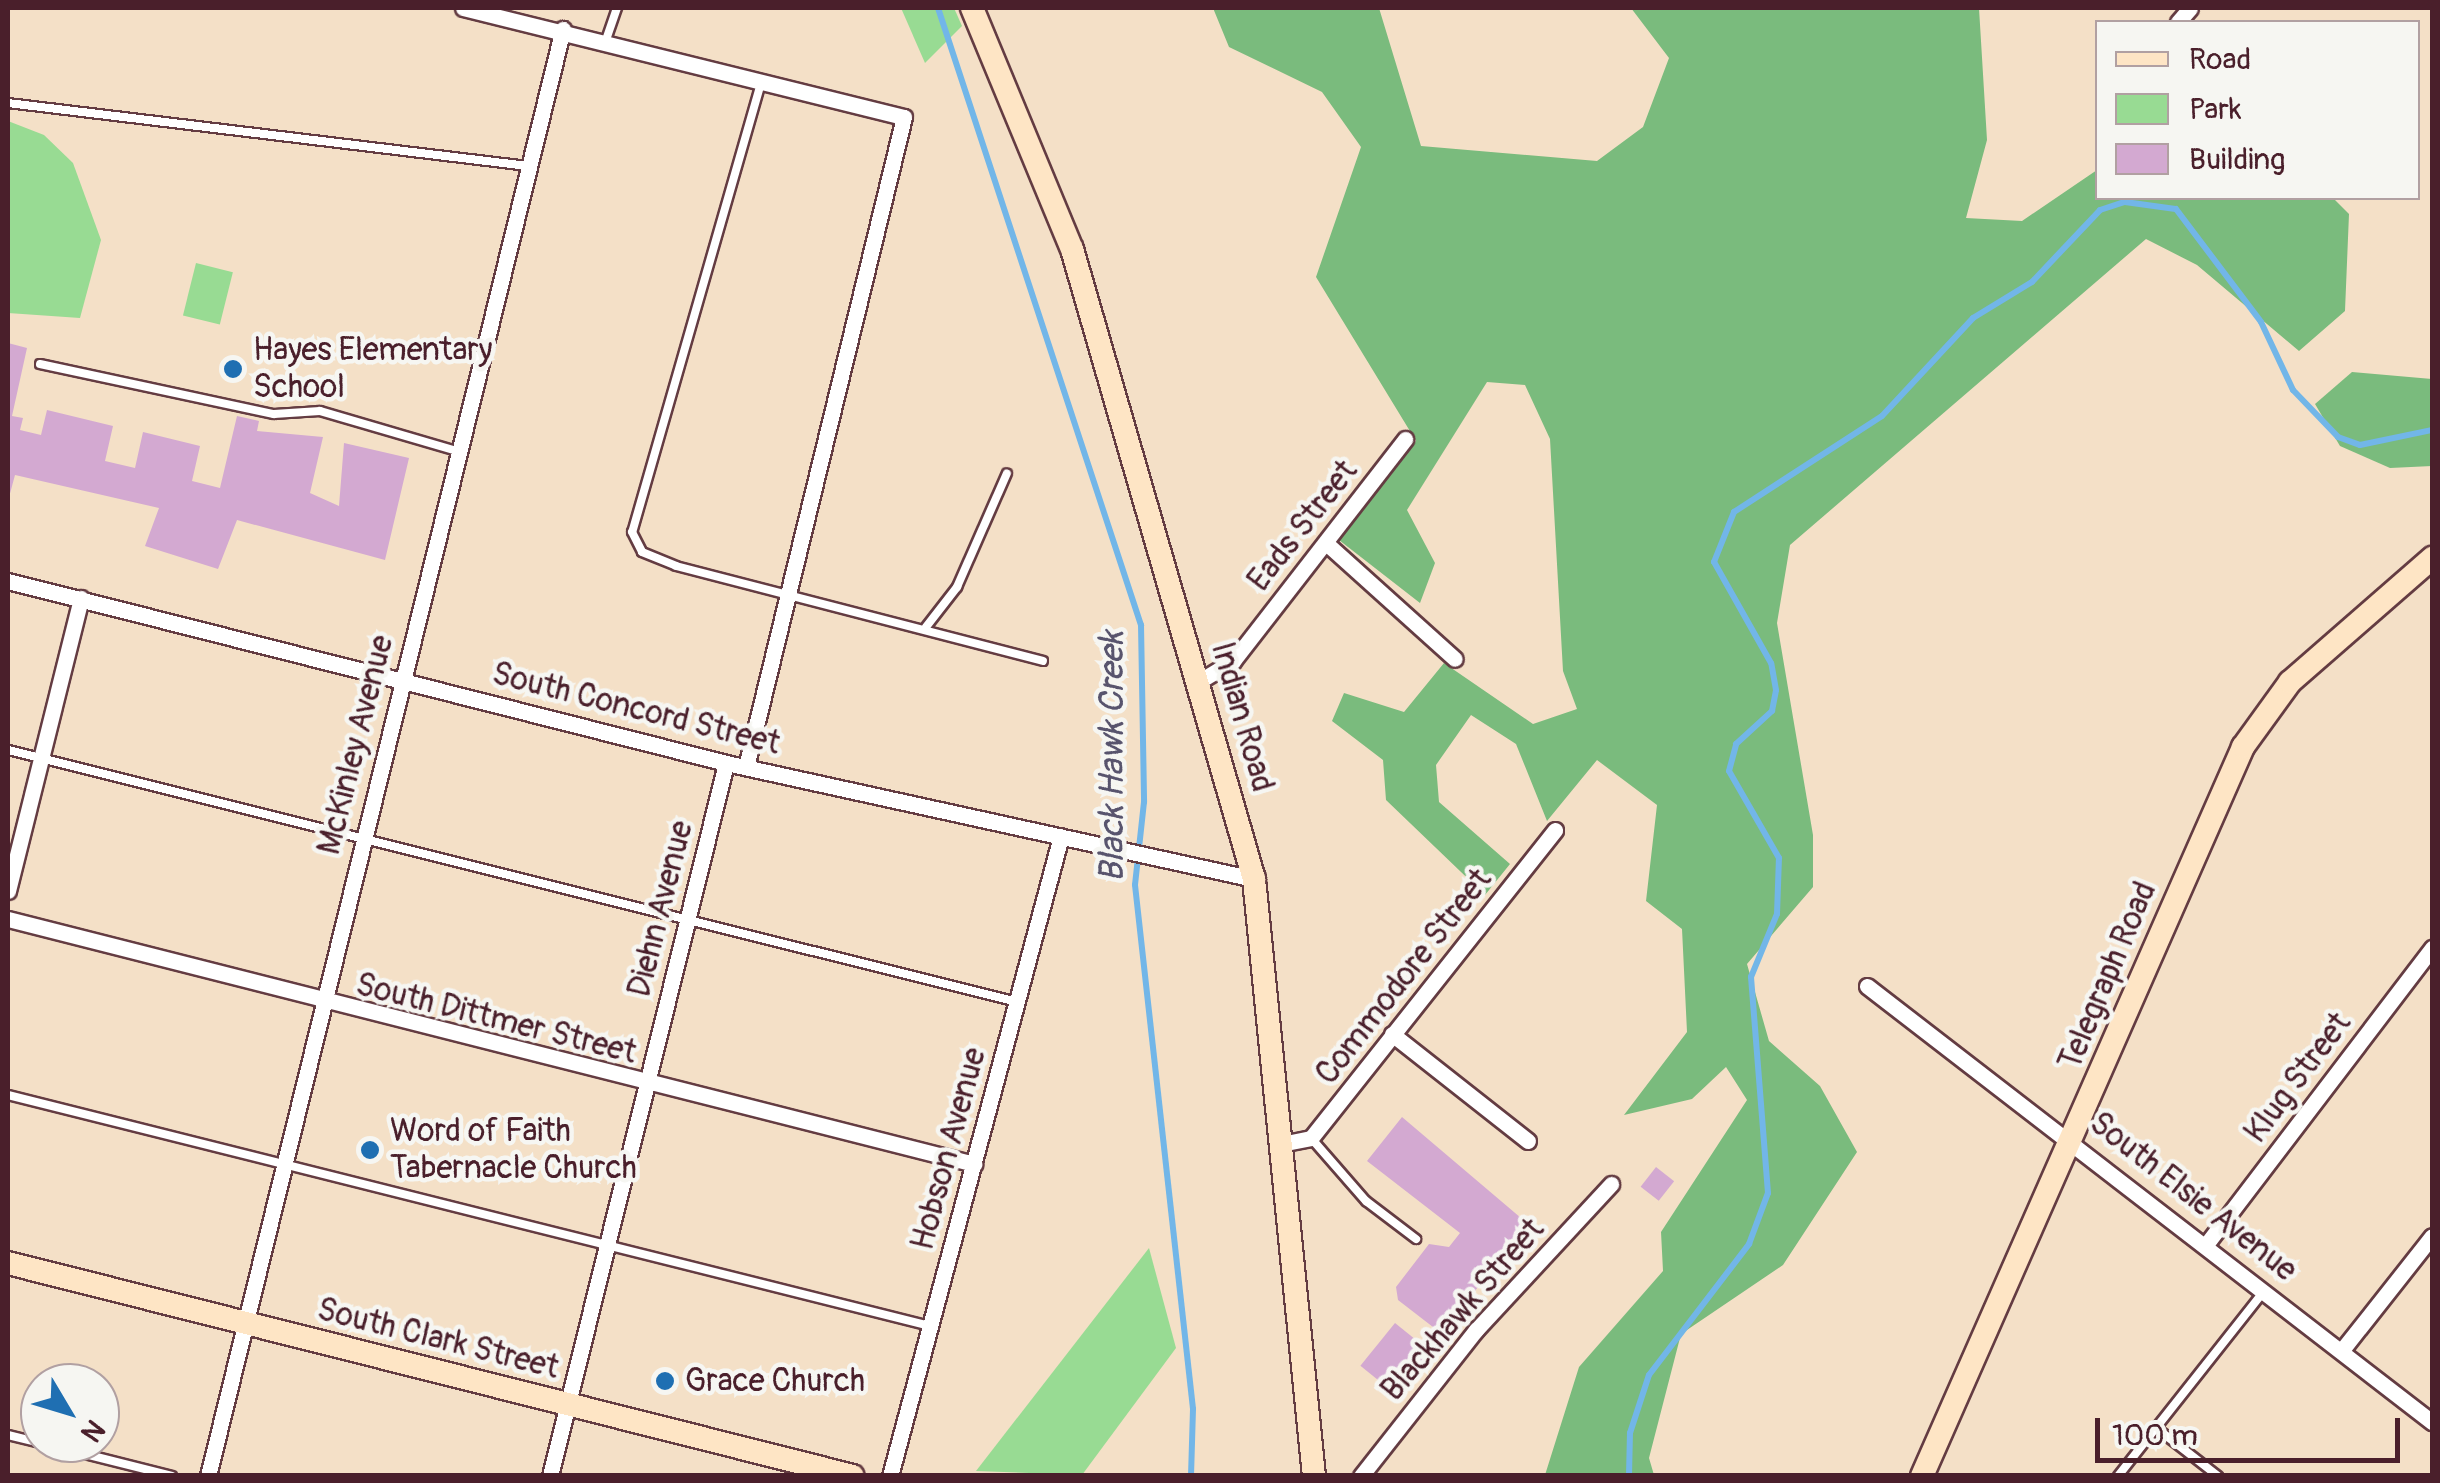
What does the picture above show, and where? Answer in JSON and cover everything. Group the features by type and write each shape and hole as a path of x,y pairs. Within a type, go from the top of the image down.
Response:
{"street":[{"path":"463,8 607,38 904,117 746,767"},
{"name":"Indian Road","path":"972,8 1072,248 1254,879 1286,1143 1314,1476"},
{"name":"McKinley Avenue","path":"208,1476 563,29"},
{"name":"Eads Street","path":"1198,682 1232,662 1405,439"},
{"path":"1326,543 1454,659"},
{"name":"Telegraph Road","path":"1924,1474 2264,712 2432,558"},
{"name":"South Concord Street","path":"8,581 746,767 1254,879"},
{"path":"8,891 82,598"},
{"name":"Diehn Avenue","path":"550,1476 726,762"},
{"name":"Commodore Street","path":"1312,1138 1555,830"},
{"name":"Hobson Avenue","path":"890,1476 1061,836"},
{"name":"South Dittmer Street","path":"8,919 322,1004 974,1164"},
{"name":"Klug Street","path":"2208,1242 2432,948"},
{"name":"South Elsie Avenue","path":"1868,986 2074,1137 2432,1422"},
{"path":"1392,1034 1528,1141"},
{"path":"1286,1143 1312,1138"},
{"name":"Blackhawk Street","path":"1360,1476 1476,1330 1611,1184"},
{"path":"2342,1350 2432,1236"},
{"name":"South Clark Street","path":"8,1264 853,1476"}],"lane":[{"path":"607,38 617,8"},
{"path":"762,78 632,532 642,552 676,566 926,627 1043,662"},
{"path":"8,103 528,166"},
{"path":"40,364 274,414 320,411 457,451"},
{"path":"926,627 957,587 1007,473"},
{"path":"8,750 1017,1002"},
{"path":"8,1096 930,1326"},
{"path":"1312,1138 1366,1201 1416,1238"},
{"path":"2118,1476 2265,1289"},
{"path":"2155,1427 2218,1476"},
{"path":"120,1463 172,1476"}],"green space":[{"path":"901,8 954,8 962,26 925,63"},
{"path":"1213,8 1379,8 1421,146 1597,161 1643,127 1669,58 1631,8 1979,8 1987,140 1966,218 2022,221 2095,171 2095,200 2335,200 2349,214 2345,311 2299,351 2197,265 2146,239 1790,545 1777,623 1813,835 1813,887 1747,964 1769,1041 1820,1086 1857,1152 1783,1265 1681,1334 1649,1458 1654,1475 1545,1475 1579,1367 1663,1271 1661,1232 1747,1100 1726,1067 1692,1099 1624,1115 1687,1032 1682,929 1646,901 1657,805 1597,760 1547,821 1516,744 1471,715 1436,765 1439,802 1510,864 1485,895 1386,800 1383,760 1332,721 1344,693 1404,712 1444,663 1533,724 1577,709 1563,671 1550,439 1525,385 1487,382 1407,510 1435,563 1420,603 1339,540 1416,441 1316,277 1361,147 1322,92 1229,47"},
{"path":"8,121 44,135 73,163 101,240 80,318 8,313"},
{"path":"196,263 233,272 220,325 183,315"},
{"path":"2352,372 2432,379 2432,466 2390,468 2340,446 2315,404"},
{"path":"1149,1248 1176,1348 1082,1475 976,1471"}],"building":[{"path":"8,343 27,348 12,416 23,418 20,430 41,435 47,410 113,426 105,461 135,468 143,432 200,446 192,481 220,488 237,416 259,421 257,431 323,437 310,493 339,506 344,443 409,458 385,560 237,520 218,569 145,546 159,508 15,475 8,501"},
{"path":"1402,1117 1527,1223 1442,1334 1398,1300 1396,1287 1429,1244 1449,1247 1460,1233 1367,1161"},
{"path":"1656,1167 1674,1181 1659,1201 1641,1187"},
{"path":"1395,1323 1430,1351 1395,1394 1360,1366"}],"waterway":[{"name":"Black Hawk Creek","path":"938,8 1141,625 1144,802 1135,885 1193,1409 1191,1476"},
{"name":"Black Hawk Creek","path":"1629,1476 1630,1433 1649,1375 1749,1244 1768,1193 1751,977 1777,914 1779,858 1729,771 1736,744 1772,711 1776,690 1771,663 1714,562 1734,512 1882,416 1973,318 2032,282 2100,210 2125,202 2176,209 2261,322 2293,390 2338,437 2360,445 2432,430"}],"place":[{"name":"Hayes Elementary School","path":"233,369"},
{"name":"Word of Faith Tabernacle Church","path":"370,1150"},
{"name":"Grace Church","path":"665,1381"}]}
